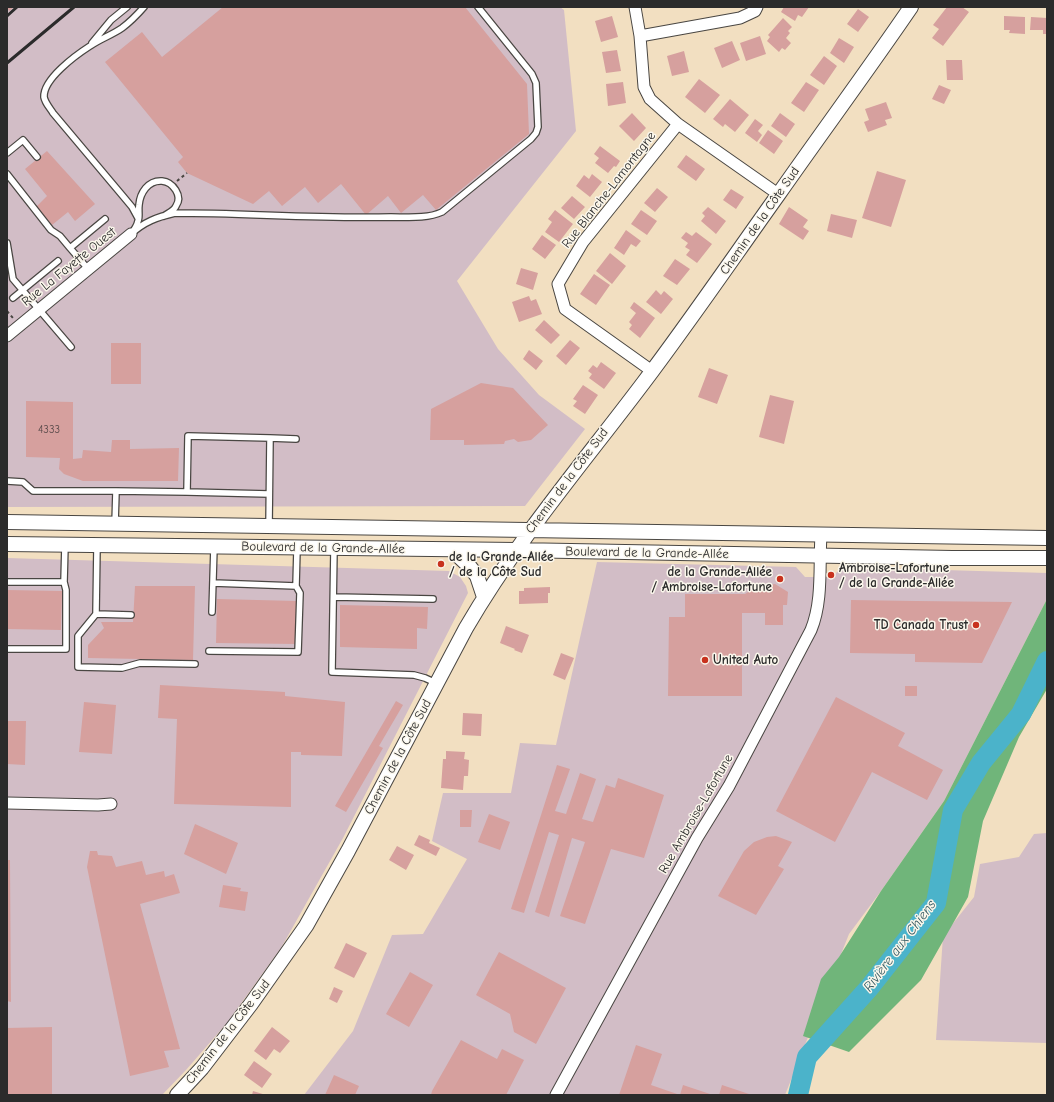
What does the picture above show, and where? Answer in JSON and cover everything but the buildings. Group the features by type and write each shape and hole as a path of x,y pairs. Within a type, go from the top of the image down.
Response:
{"street":[{"path":"635,7 640,36 644,87 650,99 678,124 778,194"},
{"path":"640,36 740,18 755,11 757,7"},
{"name":"Chemin de la Côte Sud","path":"177,1095 202,1068 247,1010 306,926 348,851 466,628 484,597 530,530 652,371 911,7"},
{"name":"Rue Blanche-Lamontagne","path":"652,371 565,309 558,284 583,242 678,124"},
{"name":"Rue La Fayette Ouest","path":"7,336 131,234"},
{"name":"Boulevard de la Grande-Allée","path":"7,522 1047,538"},
{"name":"Rue Ambroise-Lafortune","path":"556,1095 697,838 729,786 811,630 817,613 821,534"},
{"name":"Boulevard de la Grande-Allée","path":"7,544 1047,558"},
{"path":"452,550 477,576 484,597"},
{"path":"7,803 111,804"}],"lane":[{"path":"89,46 105,26 127,7"},
{"path":"138,221 132,207 53,113 45,100 46,89 51,80 68,63 89,46 121,28 144,7"},
{"path":"131,234 145,223 175,213 360,218 425,216 442,212 531,139 536,133 538,127 536,83 532,74 478,7"},
{"path":"7,153 23,140 37,157"},
{"path":"7,174 51,230 60,236 89,270"},
{"path":"131,234 138,221 140,200 146,187 151,183 164,181 172,186 178,194 178,203 173,210 164,216"},
{"path":"70,248 105,219"},
{"path":"7,242 13,279 71,347"},
{"path":"13,298 58,261"},
{"path":"187,492 188,436 296,439"},
{"path":"269,526 270,438"},
{"path":"7,482 23,482 33,491 269,494"},
{"path":"115,524 116,491"},
{"path":"7,649 66,649 66,590 64,582 65,545"},
{"path":"97,545 96,614 78,636 78,666 122,668 140,663 195,664"},
{"path":"212,612 214,547"},
{"path":"209,651 298,652 300,594 296,586 297,548"},
{"path":"334,548 332,672 414,675 425,678 437,684"},
{"path":"7,582 64,582"},
{"path":"213,584 296,586"},
{"path":"334,597 433,599"},
{"path":"96,614 131,615"}],"path":[{"path":"172,186 187,173"},
{"path":"7,311 15,321"}],"shaded area":[{"path":"7,7 560,7 564,10 576,131 457,281 498,349 539,395 585,429 525,506 7,507"},
{"path":"7,558 449,571 460,577 466,586 468,593 343,838 281,948 227,1023 162,1095 7,1095"},
{"path":"597,562 796,567 805,577 833,577 841,567 1047,573 1047,599 944,801 849,934 785,1095 304,1095 353,1031 392,935 423,934 467,859 432,841 443,793 511,793 520,743 556,745"},
{"path":"1047,833 1047,1043 936,1040 943,936 974,897 980,864 1019,857 1034,834"}],"green space":[{"path":"1047,599 1047,689 1019,737 983,821 968,897 921,980 849,1052 803,1036 821,979 839,957 881,891 944,801"}],"waterway":[{"name":"Rivière aux Chiens","path":"798,1095 807,1057 869,988 936,903 953,810 981,763 1021,714 1047,661"}],"railway":[{"path":"7,16 17,7"},
{"path":"7,63 74,7"}],"place":[{"name":"de la Grande-Allée / de la Côte Sud","path":"441,564"},
{"name":"Ambroise-Lafortune / de la Grande-Allée","path":"831,575"},
{"name":"de la Grande-Allée / Ambroise-Lafortune","path":"780,579"},
{"name":"TD Canada Trust","path":"976,625"},
{"name":"United Auto","path":"705,660"}]}
